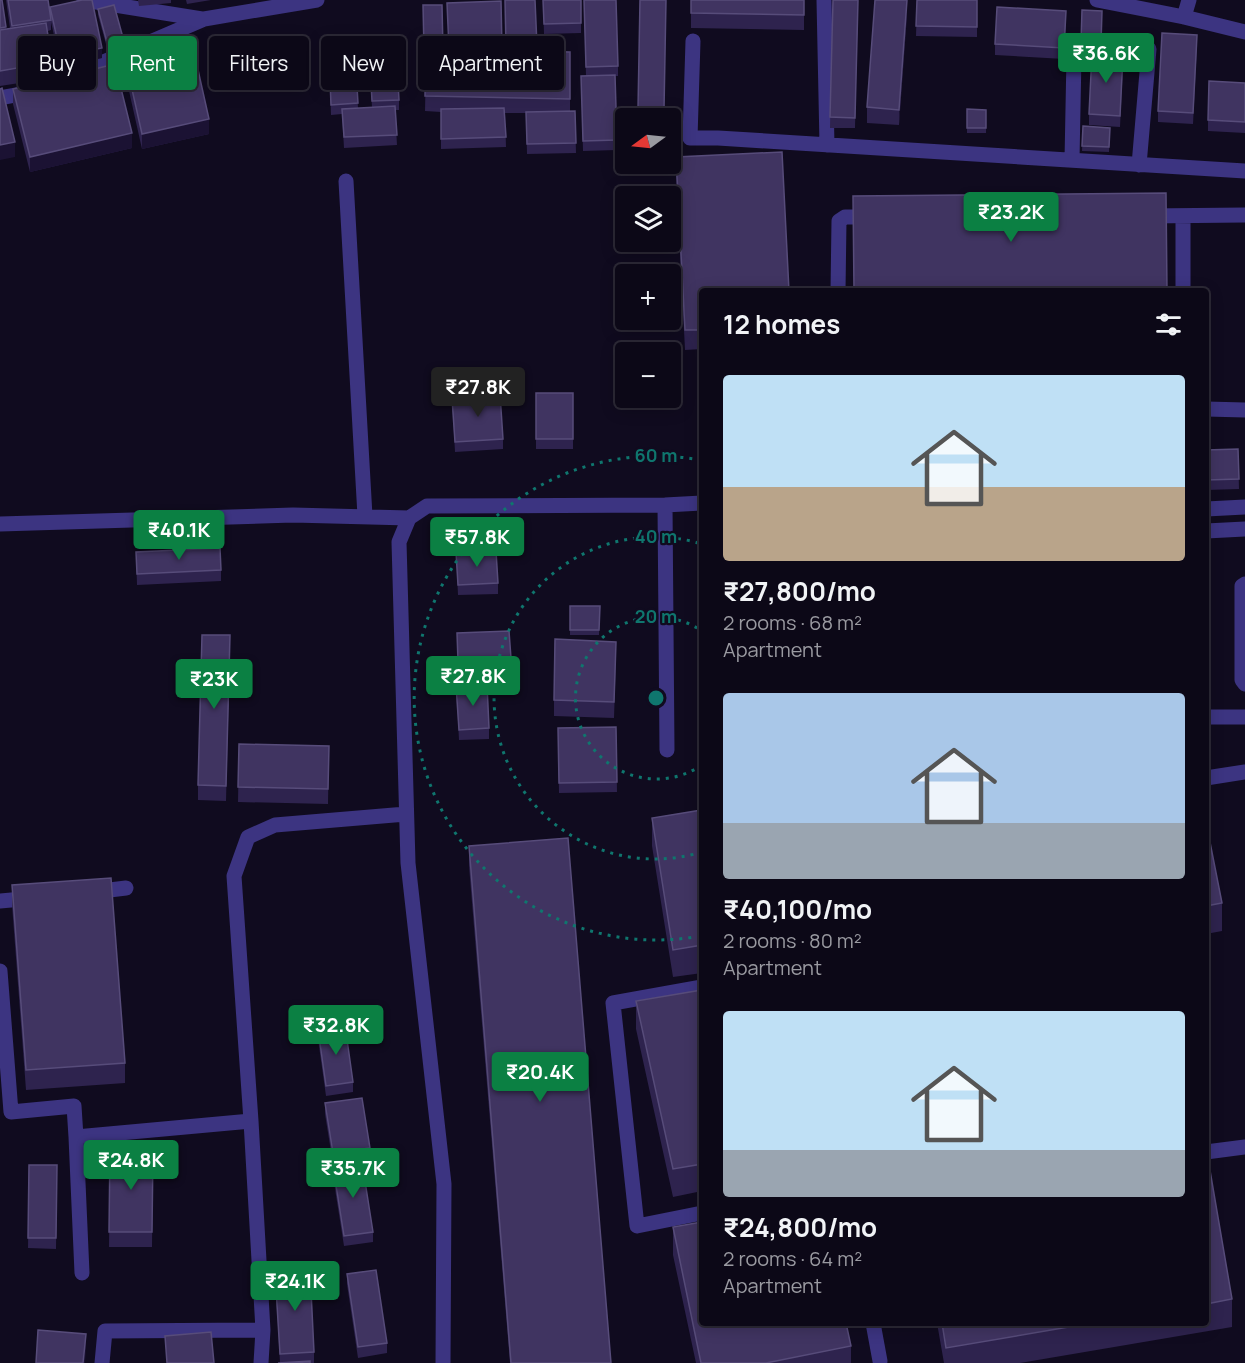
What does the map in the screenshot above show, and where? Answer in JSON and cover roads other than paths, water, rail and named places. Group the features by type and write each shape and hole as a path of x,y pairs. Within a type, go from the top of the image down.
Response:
{"street":[{"path":"84,0 204,19"},
{"path":"0,98 29,94 204,19 317,0"},
{"path":"824,0 827,145"},
{"path":"1097,0 1245,32"},
{"path":"1184,17 1189,0"},
{"path":"693,41 690,138 1245,171"},
{"path":"1139,165 1149,49"},
{"path":"1072,160 1074,56"},
{"path":"346,181 364,516"},
{"path":"1136,216 1245,215"},
{"path":"1183,216 1183,288"},
{"path":"838,288 839,221 845,217 891,217"},
{"path":"1209,409 1245,410"},
{"path":"443,1363 444,1184 408,864 399,542 409,518 426,506 699,503"},
{"path":"665,505 667,750"},
{"path":"1209,509 1245,507"},
{"path":"0,524 292,515 409,518"},
{"path":"1209,531 1245,529"},
{"path":"1245,584 1242,586 1242,680 1245,684"},
{"path":"1209,717 1245,717"},
{"path":"1209,778 1245,772"},
{"path":"261,1363 263,1330 234,876 248,837 275,825 406,814"},
{"path":"80,893 126,888"},
{"path":"0,901 46,896"},
{"path":"0,970 11,1112 74,1106 82,1274"},
{"path":"699,988 613,1003 637,1226 699,1214"},
{"path":"76,1137 251,1121"},
{"path":"1209,1152 1245,1147"},
{"path":"874,1326 880,1361"},
{"path":"102,1363 105,1331 263,1330"}]}
